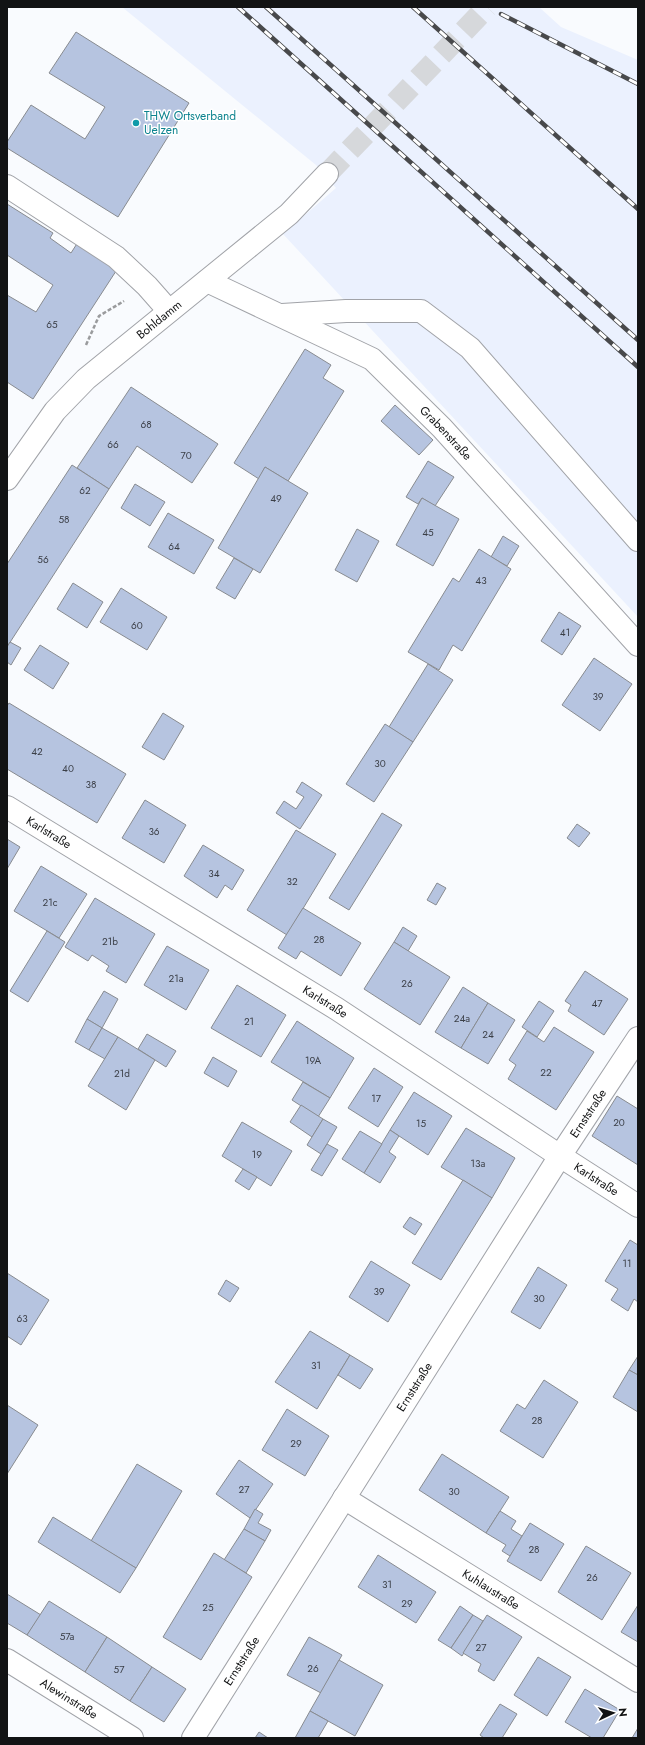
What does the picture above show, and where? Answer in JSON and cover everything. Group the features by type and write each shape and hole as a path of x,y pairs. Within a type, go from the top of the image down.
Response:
{"street":[{"name":"Bohldamm","path":"7,479 55,411 86,379 289,214 327,174"},
{"path":"7,186 116,257 147,286 169,311"},
{"name":"Grabenstraße","path":"207,281 372,359 442,428 638,645"},
{"path":"279,315 346,311 421,311 470,348 638,540"},
{"name":"Karlstraße","path":"7,807 337,1009 638,1206"},
{"name":"Ernststraße","path":"193,1738 560,1156 638,1038"},
{"name":"Kuhlaustraße","path":"344,1498 638,1681"},
{"name":"Alewinstraße","path":"7,1660 132,1738"}],"shaded area":[{"path":"122,7 539,7 561,27 638,60 638,617 283,234 336,188 316,165"}],"building":[{"name":"THW Ortsverband Uelzen","path":"76,32 189,103 118,217 7,148 7,142 31,105 85,139 105,107 49,73"},
{"path":"7,204 53,233 50,238 71,253 78,242 118,268 33,399 7,382 7,295 36,312 53,285 7,255"},
{"path":"305,349 331,365 323,378 344,391 288,481 265,467 259,479 234,463"},
{"path":"131,387 218,444 192,483 137,446 109,489 77,468"},
{"path":"395,405 433,440 419,455 381,421"},
{"path":"428,461 454,477 435,506 422,498 418,504 406,497"},
{"path":"72,465 109,489 7,647 7,564"},
{"path":"265,467 308,493 260,573 218,548"},
{"path":"135,484 165,502 150,526 121,508"},
{"path":"422,498 459,519 433,566 396,545"},
{"path":"168,513 214,540 194,574 148,547"},
{"path":"357,529 379,541 357,582 335,570"},
{"path":"503,536 519,546 507,566 491,557"},
{"path":"479,549 511,569 462,651 453,645 439,670 408,652 453,578 459,582"},
{"path":"234,558 253,569 235,599 216,588"},
{"path":"73,583 103,602 87,628 57,609"},
{"path":"121,588 167,617 147,650 100,622"},
{"path":"559,612 581,626 562,655 541,641"},
{"path":"10,642 21,648 11,665 7,662 7,647"},
{"path":"40,645 69,663 53,689 24,670"},
{"path":"594,658 632,684 600,731 562,705"},
{"path":"428,664 453,680 413,742 389,727"},
{"path":"9,703 126,774 97,823 7,769 7,706"},
{"path":"163,713 184,726 164,760 142,747"},
{"path":"385,724 413,742 374,802 346,784"},
{"path":"302,782 322,795 300,829 276,813 284,801 296,809 304,797 296,792"},
{"path":"145,800 186,825 164,863 122,838"},
{"path":"382,813 402,825 349,910 329,898"},
{"path":"577,824 590,833 579,847 567,838"},
{"path":"296,830 336,854 287,935 247,910"},
{"path":"7,839 20,847 7,869"},
{"path":"203,845 244,870 232,890 225,885 217,898 184,876"},
{"path":"41,866 87,894 59,938 14,911"},
{"path":"437,883 446,888 436,905 427,900"},
{"path":"95,898 155,934 126,983 106,971 109,966 92,955 88,961 65,947"},
{"path":"303,908 361,943 341,976 301,951 296,959 278,948"},
{"path":"403,927 417,936 408,951 394,942"},
{"path":"47,931 65,942 28,1002 10,991"},
{"path":"394,942 450,977 420,1025 364,989"},
{"path":"167,946 209,970 186,1010 144,985"},
{"path":"585,971 628,999 604,1035 568,1011 571,1005 565,1001"},
{"path":"237,985 286,1015 261,1057 211,1028"},
{"path":"463,987 488,1003 461,1048 435,1032"},
{"path":"104,991 118,999 102,1028 87,1019"},
{"path":"539,1001 554,1011 537,1037 522,1027"},
{"path":"488,1003 515,1020 488,1064 461,1048"},
{"path":"87,1019 102,1028 89,1050 75,1042"},
{"path":"297,1021 354,1058 330,1098 271,1062"},
{"path":"554,1027 594,1052 556,1110 508,1079 516,1065 509,1060 527,1031 544,1042"},
{"path":"102,1028 118,1037 105,1059 89,1050"},
{"path":"147,1034 176,1051 166,1067 138,1049"},
{"path":"118,1037 155,1060 126,1110 88,1086"},
{"path":"213,1057 237,1071 228,1087 204,1073"},
{"path":"374,1068 403,1087 378,1127 348,1108"},
{"path":"303,1082 330,1098 318,1117 292,1100"},
{"path":"414,1092 452,1116 428,1155 390,1130"},
{"path":"617,1096 638,1109 638,1165 592,1136"},
{"path":"301,1105 323,1119 312,1137 290,1122"},
{"path":"323,1119 337,1127 321,1154 307,1145"},
{"path":"242,1122 292,1151 271,1186 222,1156"},
{"path":"466,1128 515,1158 492,1198 441,1167"},
{"path":"390,1130 399,1136 389,1152 396,1157 380,1183 364,1173"},
{"path":"360,1131 382,1144 364,1173 342,1159"},
{"path":"327,1144 338,1150 322,1176 311,1170"},
{"path":"243,1169 257,1177 249,1190 235,1181"},
{"path":"463,1180 492,1198 441,1280 412,1263"},
{"path":"410,1217 422,1224 415,1235 403,1227"},
{"path":"630,1240 638,1245 638,1302 634,1299 628,1311 611,1300 618,1289 605,1281"},
{"path":"371,1261 410,1285 388,1322 349,1297"},
{"path":"538,1267 567,1285 540,1329 511,1312"},
{"path":"7,1273 49,1300 21,1345 7,1336"},
{"path":"226,1280 239,1288 230,1302 218,1294"},
{"path":"310,1331 350,1355 317,1409 275,1382"},
{"path":"350,1355 373,1369 360,1389 338,1375"},
{"path":"638,1356 638,1375 629,1370"},
{"path":"629,1370 638,1375 638,1412 613,1397"},
{"path":"544,1380 578,1402 543,1458 500,1431 517,1404 525,1409"},
{"path":"7,1405 38,1425 7,1474"},
{"path":"287,1409 329,1436 305,1476 262,1450"},
{"path":"442,1454 509,1497 486,1533 419,1490"},
{"path":"239,1460 273,1484 250,1518 216,1494"},
{"path":"137,1464 182,1491 136,1568 91,1541"},
{"path":"255,1509 263,1514 258,1523 271,1530 265,1541 244,1529"},
{"path":"500,1511 516,1521 511,1529 522,1536 510,1556 502,1551 506,1545 486,1533"},
{"path":"53,1517 136,1568 120,1593 38,1542"},
{"path":"530,1523 564,1544 541,1581 507,1561"},
{"path":"244,1529 265,1541 246,1573 224,1560"},
{"path":"586,1546 631,1573 602,1620 558,1592"},
{"path":"214,1553 252,1577 201,1660 163,1637"},
{"path":"378,1555 436,1592 416,1623 358,1587"},
{"path":"7,1594 41,1615 27,1635 7,1623"},
{"path":"49,1601 107,1637 85,1672 27,1635"},
{"path":"638,1605 638,1642 621,1632"},
{"path":"460,1606 473,1615 451,1648 438,1640"},
{"path":"473,1615 483,1621 462,1656 451,1648"},
{"path":"487,1615 522,1637 494,1681 478,1671 481,1664 463,1653"},
{"path":"107,1637 152,1667 130,1701 85,1672"},
{"path":"309,1637 342,1655 321,1693 287,1675"},
{"path":"538,1657 571,1677 547,1716 514,1695"},
{"path":"339,1660 383,1685 355,1736 310,1711"},
{"path":"152,1667 186,1689 164,1722 130,1701"},
{"path":"585,1689 620,1710 603,1738 592,1738 565,1722"},
{"path":"500,1704 517,1714 502,1738 484,1738 480,1735"},
{"path":"310,1711 328,1721 318,1738 295,1738"},
{"path":"638,1728 638,1738 632,1738"},
{"path":"259,1732 268,1738 255,1738"}],"tunnel":[{"path":"327,174 487,7"}],"railway":[{"path":"238,7 638,367"},
{"path":"266,7 638,340"},
{"path":"413,7 638,209"},
{"path":"501,14 638,84"}],"place":[{"name":"THW Ortsverband Uelzen","path":"136,123"}]}
